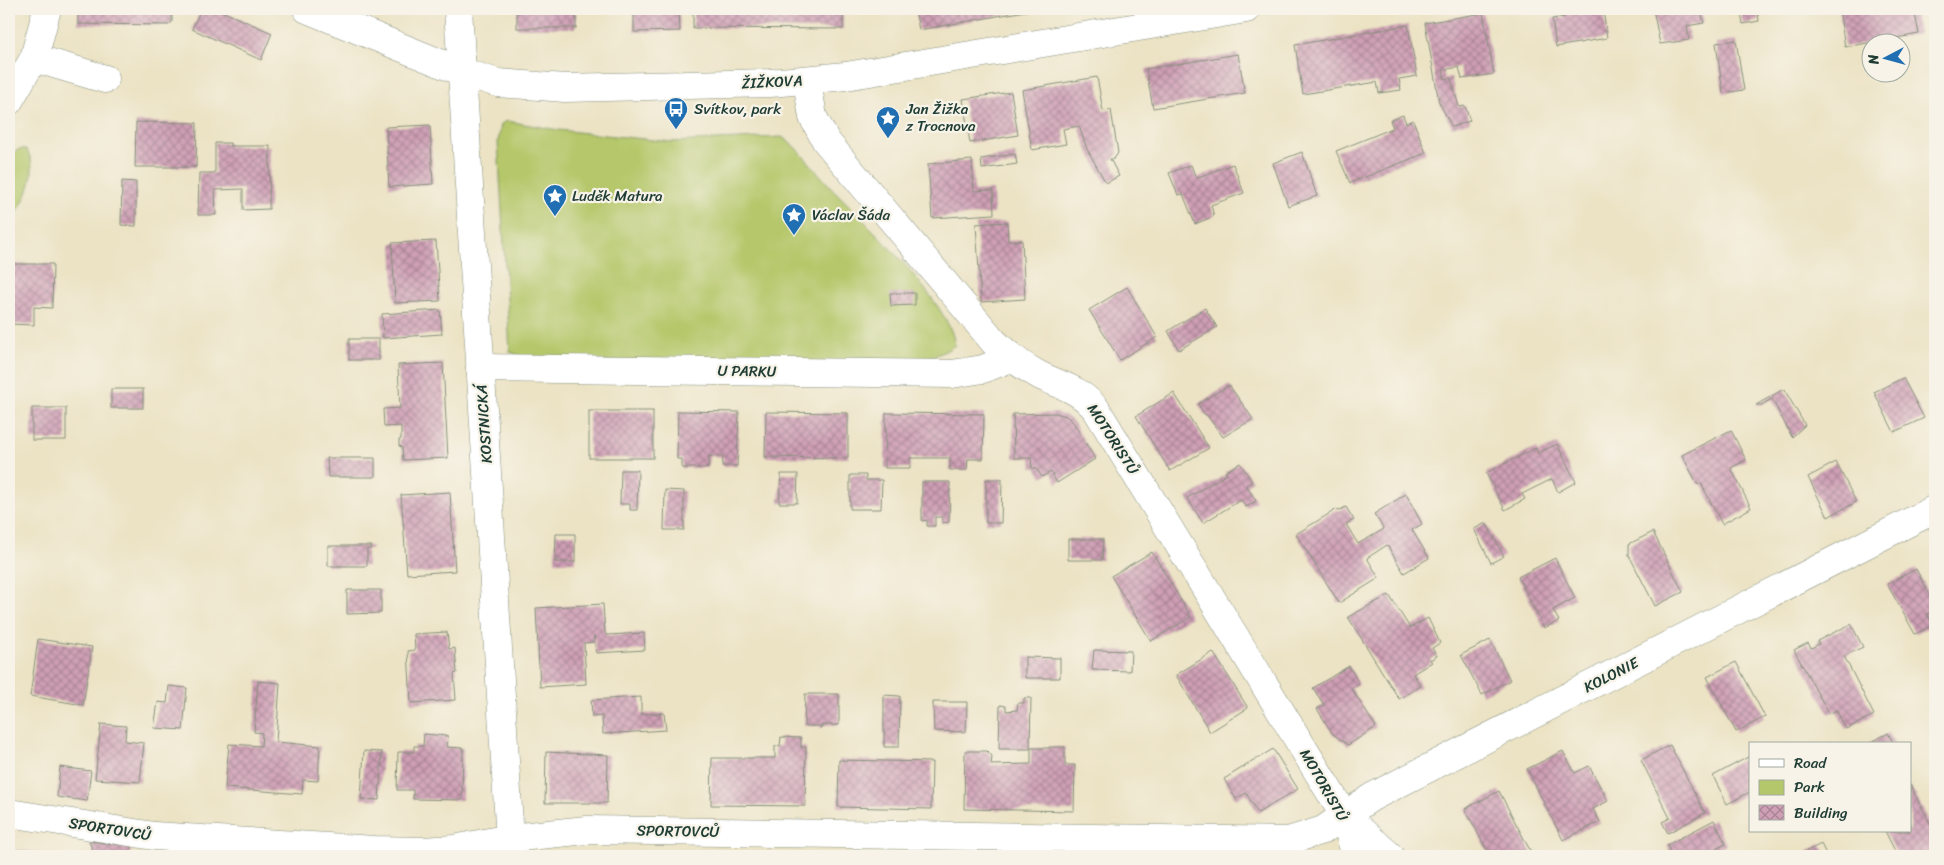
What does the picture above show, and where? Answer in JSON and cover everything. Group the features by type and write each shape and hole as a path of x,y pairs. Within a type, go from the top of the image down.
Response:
{"street":[{"path":"9,101 34,58 47,9"},
{"name":"ŽIŽKOVA","path":"307,9 462,72 498,83 565,88 807,81 846,76 1219,11 1246,9"},
{"name":"KOSTNICKÁ","path":"458,9 511,847"},
{"path":"34,58 105,79"},
{"name":"MOTORISTŮ","path":"807,81 813,117 826,141 970,315 1011,358 1040,375 1073,389 1086,397 1096,409 1344,815 1356,856"},
{"name":"U PARKU","path":"480,368 952,374 983,369 1011,358"},
{"name":"KOLONIE","path":"1344,815 1381,793 1935,509"},
{"name":"SPORTOVCŮ","path":"9,813 154,836 375,850 423,851 454,848 511,847 597,830 1288,840 1323,830 1344,815"},
{"path":"1344,815 1390,856"}],"green space":[{"path":"507,121 558,130 672,142 782,137 800,152 902,261 938,307 950,327 955,345 942,353 914,364 533,361 510,352 498,142 501,124"},
{"path":"19,149 26,149 30,157 31,177 21,206 9,222 9,171 12,164 12,155"}],"building":[{"path":"78,9 172,9 172,22 169,25 78,24"},
{"path":"201,9 217,9 272,33 261,60 192,29"},
{"path":"517,9 576,9 576,28 517,28"},
{"path":"634,9 679,9 680,31 634,32"},
{"path":"693,9 843,9 843,29 693,28"},
{"path":"915,9 1031,9 1031,10 919,30"},
{"path":"1563,9 1603,9 1607,38 1556,47 1552,19 1565,17"},
{"path":"1653,9 1701,9 1704,23 1687,26 1689,40 1660,44"},
{"path":"1740,9 1775,10 1758,13 1759,21 1743,24"},
{"path":"1839,9 1914,9 1919,34 1912,35 1912,32 1862,32 1862,44 1845,47"},
{"path":"1483,13 1494,74 1462,79 1459,67 1443,70 1445,79 1451,78 1459,107 1465,106 1470,121 1452,127 1439,102 1425,23"},
{"path":"1408,25 1417,76 1399,79 1401,90 1379,93 1377,82 1303,94 1295,45"},
{"path":"1736,40 1744,90 1723,93 1716,43"},
{"path":"1238,54 1245,93 1153,108 1146,69"},
{"path":"1097,77 1103,111 1111,110 1118,153 1114,159 1110,159 1119,176 1106,183 1087,149 1079,126 1063,129 1066,144 1032,150 1022,90"},
{"path":"1011,92 1018,135 970,143 963,99"},
{"path":"1403,115 1406,123 1413,120 1426,153 1350,183 1336,151 1393,128 1390,120"},
{"path":"136,122 197,123 196,167 135,167"},
{"path":"430,125 433,184 389,187 386,127"},
{"path":"215,143 230,143 230,146 270,146 269,209 243,210 243,189 215,190 216,215 198,215 199,173 215,173"},
{"path":"1302,152 1317,196 1288,206 1273,163"},
{"path":"1015,154 1017,164 982,169 981,159"},
{"path":"972,160 974,191 993,190 994,214 932,218 928,164"},
{"path":"1233,164 1244,193 1211,205 1214,216 1195,224 1183,194 1178,195 1169,173 1191,165 1196,178"},
{"path":"122,181 136,182 136,226 121,225"},
{"path":"1007,222 1008,241 1022,240 1025,299 981,302 976,224"},
{"path":"436,241 440,301 395,303 392,243"},
{"path":"9,264 53,264 52,308 34,307 34,325 9,324"},
{"path":"1127,287 1157,337 1120,360 1089,310"},
{"path":"890,293 915,293 915,305 891,306"},
{"path":"1205,308 1217,327 1179,350 1168,331"},
{"path":"440,310 442,334 383,338 382,314"},
{"path":"349,339 379,339 379,360 349,360"},
{"path":"443,363 448,458 403,460 402,447 399,446 401,426 384,427 383,409 400,408 398,365"},
{"path":"1903,378 1924,418 1894,432 1874,392"},
{"path":"1229,385 1253,419 1223,437 1198,404"},
{"path":"111,389 143,389 143,408 111,408"},
{"path":"1784,389 1805,425 1792,437 1772,399 1761,405 1756,405"},
{"path":"1174,393 1209,448 1170,471 1136,416"},
{"path":"32,408 66,408 66,440 32,440"},
{"path":"589,411 653,411 653,458 589,458"},
{"path":"678,411 739,412 737,466 722,466 723,457 709,456 708,468 682,468 682,459 677,459"},
{"path":"766,412 848,413 848,458 765,457"},
{"path":"886,413 984,414 983,459 968,459 967,470 950,470 950,458 910,458 910,468 885,468"},
{"path":"1056,413 1066,416 1073,422 1095,459 1057,483 1051,472 1042,477 1036,468 1032,468 1031,458 1014,458 1013,414"},
{"path":"1731,430 1746,460 1731,468 1751,508 1722,524 1701,483 1698,485 1682,455"},
{"path":"1557,444 1576,482 1558,492 1552,479 1522,494 1525,499 1505,510 1486,473 1536,448 1538,453"},
{"path":"327,458 375,458 375,477 328,477"},
{"path":"1836,462 1856,502 1828,517 1808,477"},
{"path":"1240,463 1252,481 1246,485 1256,501 1246,507 1241,500 1203,523 1187,498 1227,474 1225,472"},
{"path":"621,470 638,470 637,510 630,510 630,504 620,504"},
{"path":"781,474 798,474 797,503 779,503"},
{"path":"850,475 866,475 866,480 882,480 881,509 850,509"},
{"path":"986,479 1002,479 1001,523 986,523"},
{"path":"922,482 950,482 949,522 942,523 942,517 935,517 935,526 927,526 927,520 922,521"},
{"path":"665,490 684,491 684,530 664,530"},
{"path":"450,492 455,571 407,574 401,495"},
{"path":"1406,494 1422,524 1412,530 1429,558 1404,573 1387,545 1367,558 1379,578 1339,603 1296,534 1337,509 1338,511 1346,507 1354,520 1346,524 1358,544 1384,529 1374,514"},
{"path":"1486,523 1504,556 1491,563 1474,529"},
{"path":"1653,532 1683,592 1655,606 1629,555 1629,544"},
{"path":"556,534 575,534 575,562 555,562"},
{"path":"1068,539 1103,539 1102,560 1068,560"},
{"path":"328,546 372,546 371,549 367,549 367,566 328,566"},
{"path":"1152,552 1191,617 1151,641 1111,576"},
{"path":"1555,558 1575,598 1553,610 1559,621 1544,628 1518,577"},
{"path":"1916,569 1935,605 1935,609 1927,614 1933,625 1915,634 1887,584"},
{"path":"347,590 381,590 381,613 347,614"},
{"path":"1389,595 1410,628 1428,618 1440,643 1432,648 1437,656 1430,660 1432,662 1413,674 1421,686 1399,699 1348,617"},
{"path":"603,604 605,633 607,635 644,633 645,650 596,653 594,636 594,642 584,643 586,684 540,687 536,608"},
{"path":"1851,624 1863,647 1844,656 1874,715 1846,729 1836,710 1829,714 1794,650 1808,643 1811,648 1819,644 1817,641"},
{"path":"447,632 449,649 455,648 457,673 454,674 456,700 411,703 408,651 415,650 414,634"},
{"path":"38,639 92,647 83,705 30,696"},
{"path":"1490,640 1510,680 1482,695 1461,655"},
{"path":"1094,650 1131,651 1130,671 1092,670"},
{"path":"1213,652 1248,708 1210,732 1176,675"},
{"path":"1025,657 1060,658 1060,678 1025,678"},
{"path":"1736,662 1765,717 1736,732 1707,677"},
{"path":"1349,666 1359,684 1351,688 1376,727 1348,745 1333,734 1317,709 1324,705 1313,688"},
{"path":"258,681 280,683 276,742 320,746 318,781 303,780 302,794 225,788 229,744 261,746 262,733 254,732"},
{"path":"169,686 187,688 183,730 154,728 158,702 167,703"},
{"path":"805,694 839,694 839,725 822,725 822,728 820,726 804,726"},
{"path":"884,695 900,696 899,747 884,747"},
{"path":"641,697 641,714 664,713 666,730 603,734 602,716 592,717 591,700"},
{"path":"1024,698 1031,698 1030,749 999,749 1000,705 1006,706 1006,711 1017,710 1018,703 1024,703"},
{"path":"933,702 967,702 966,732 934,731"},
{"path":"101,724 126,726 125,741 144,743 140,782 95,779"},
{"path":"1888,733 1893,742 1872,742"},
{"path":"424,734 448,736 447,747 463,748 462,800 413,799 413,790 397,790 398,752 414,752 414,746 423,746"},
{"path":"781,737 801,738 801,747 806,747 805,806 711,805 712,758 775,758 775,746 780,746"},
{"path":"1670,745 1705,813 1668,833 1662,822 1670,818 1641,760"},
{"path":"1065,747 1065,765 1075,765 1074,811 964,809 965,751 987,751 992,756 991,765 1031,764 1031,748"},
{"path":"1273,749 1298,789 1258,813 1246,793 1236,799 1224,779"},
{"path":"364,751 382,752 379,800 361,799"},
{"path":"1563,751 1575,773 1589,766 1608,801 1593,809 1600,822 1563,840 1527,769"},
{"path":"546,752 608,755 607,803 545,803"},
{"path":"1749,757 1749,793 1727,804 1713,776"},
{"path":"839,760 932,762 931,809 838,807"},
{"path":"60,767 91,771 87,801 57,797"},
{"path":"1912,789 1932,827 1935,826 1935,851 1925,856 1903,856 1900,852 1896,853 1886,832 1912,832"},
{"path":"1499,791 1533,856 1490,856 1465,809"},
{"path":"1714,820 1726,844 1716,849 1720,856 1672,856 1667,845"},
{"path":"89,841 131,846 130,856 95,856"},
{"path":"1821,844 1827,856 1797,856"},
{"path":"17,850 51,854 50,856 17,856"}],"place":[{"name":"Svítkov, park","path":"676,130"},
{"name":"Jan Žižka z Trocnova","path":"888,139"},
{"name":"Luděk Matura","path":"555,217"},
{"name":"Václav Šáda","path":"794,236"}]}
